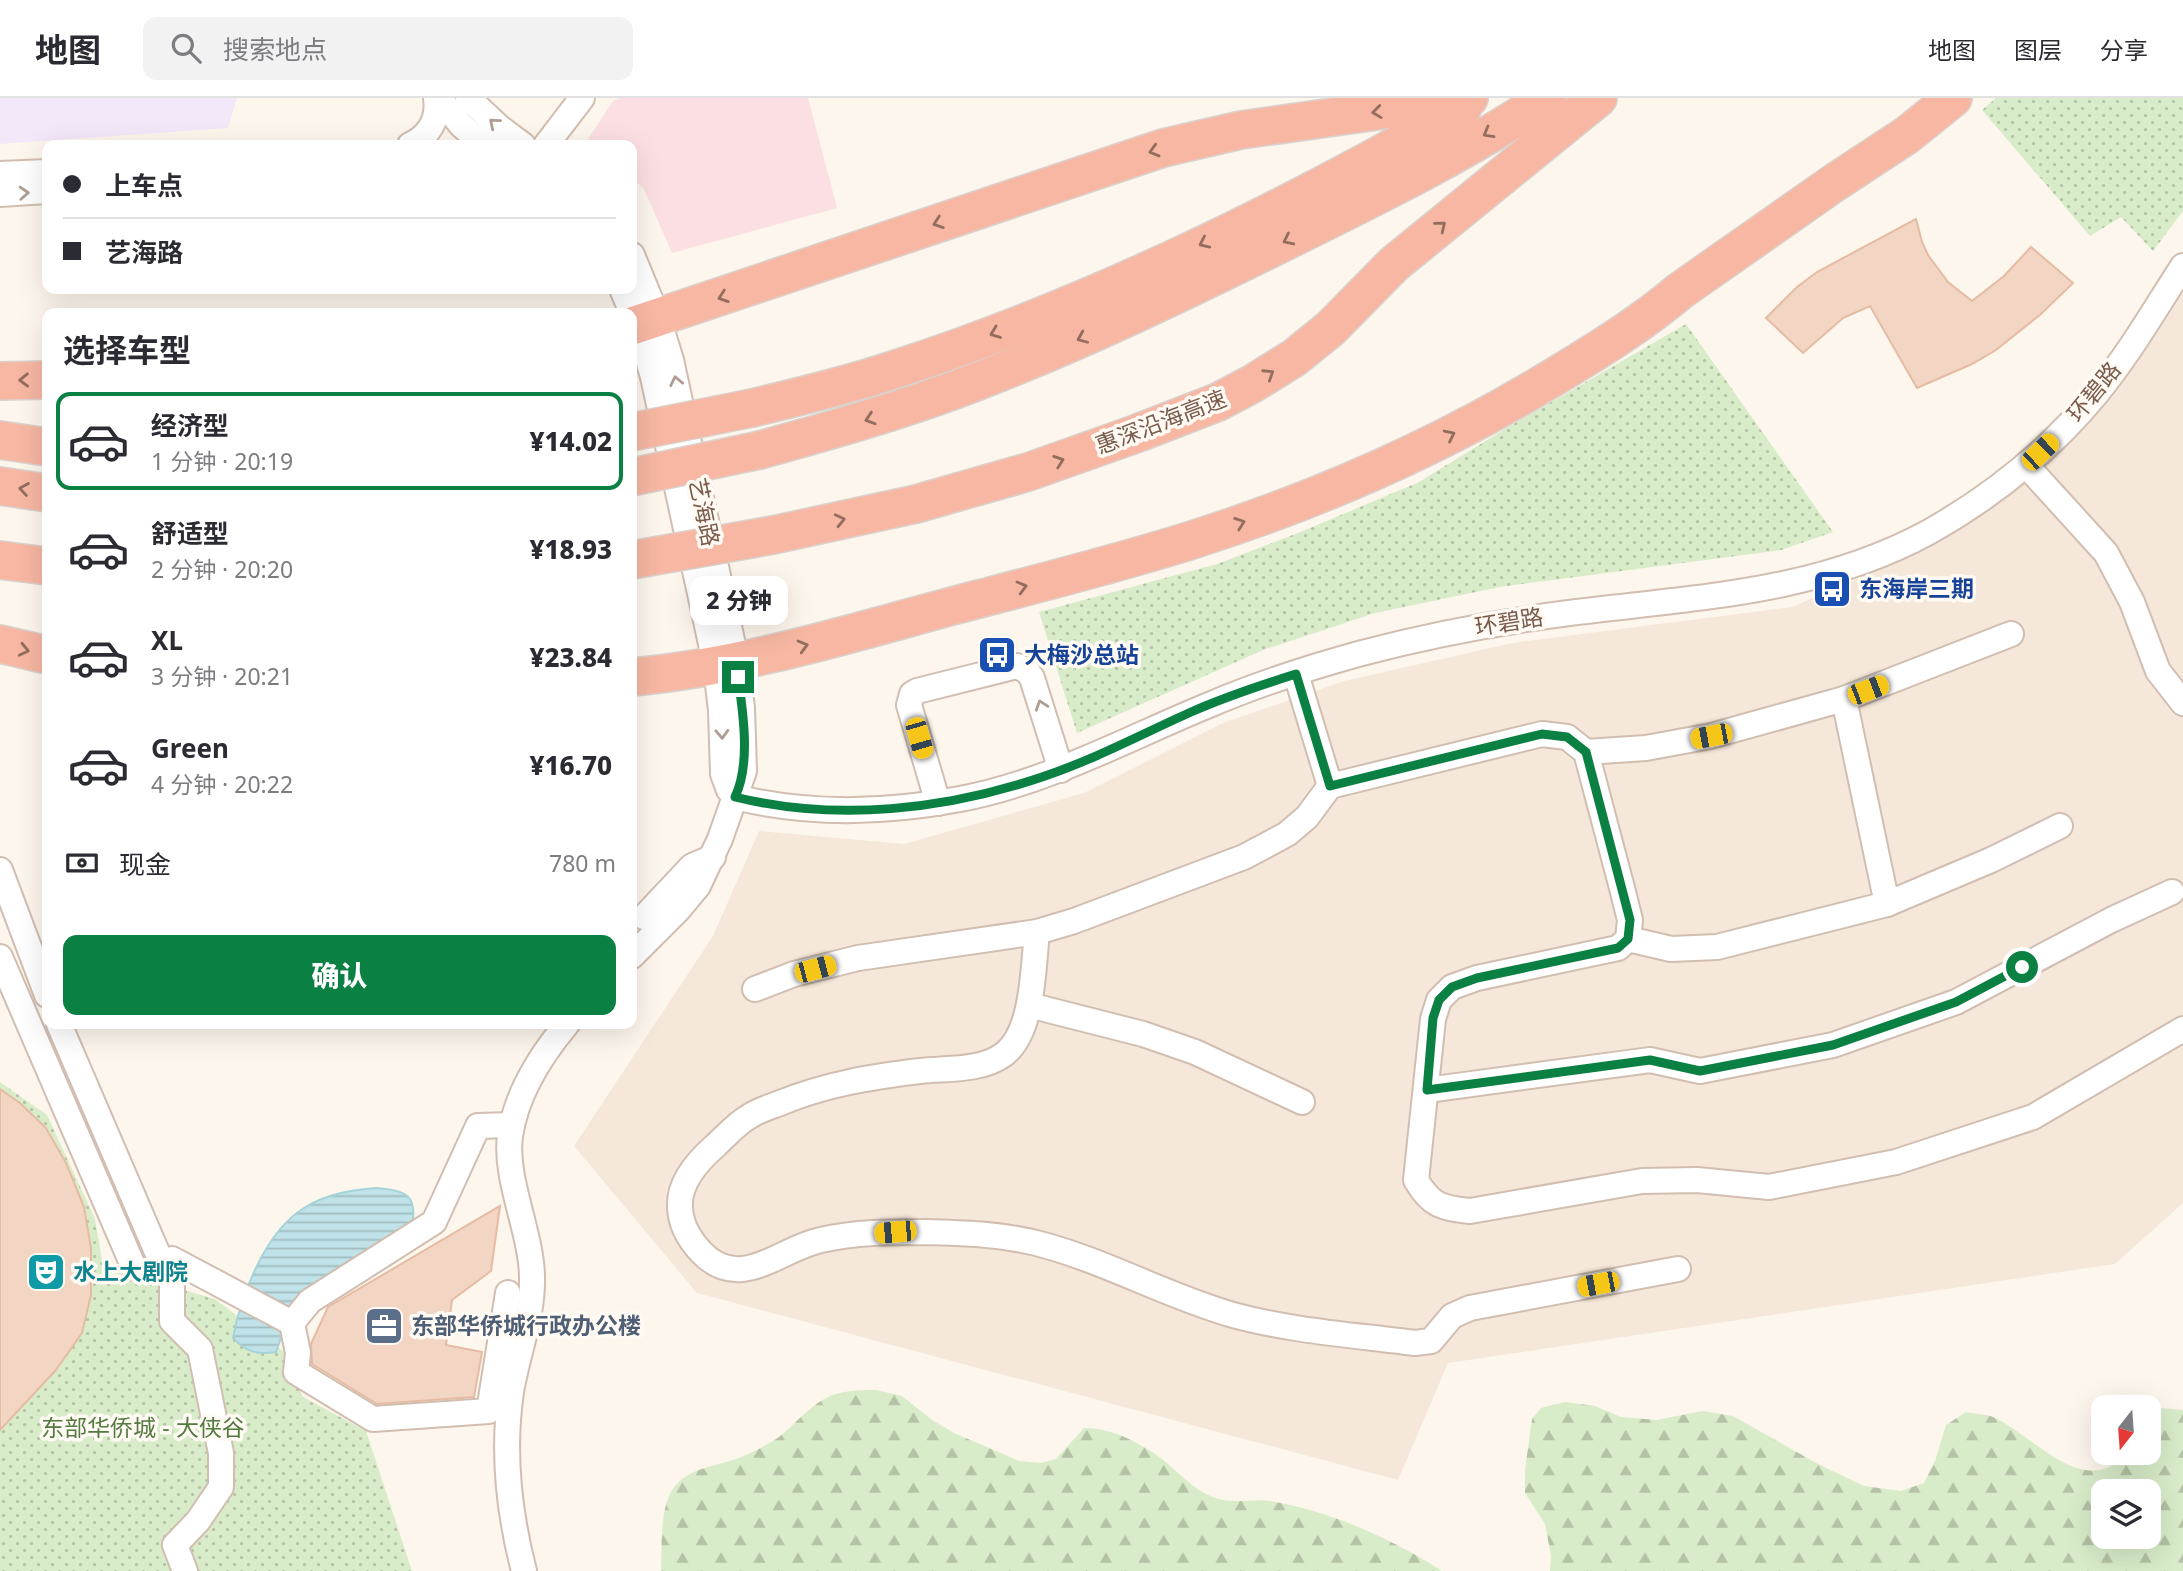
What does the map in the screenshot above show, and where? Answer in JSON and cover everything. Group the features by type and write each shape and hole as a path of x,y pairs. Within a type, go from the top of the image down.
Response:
{"highway":[{"path":"642,323 1163,148 1241,130 1469,98"},
{"path":"637,431 752,408 902,367 992,335 1103,289 1276,208 1482,98"},
{"path":"637,476 760,450 877,417 971,384 1084,338 1361,204 1447,158 1546,98"},
{"name":"惠深沿海高速","path":"637,559 773,535 916,504 1028,472 1218,402 1294,358 1331,328 1394,264 1598,98"},
{"path":"637,676 726,665 1104,566 1195,539 1334,487 1432,444 1497,411 1613,341 1790,214 1907,135 1953,98"},
{"path":"0,381 42,380"},
{"path":"0,440 42,446"},
{"path":"0,486 42,492"},
{"path":"0,560 42,565"},
{"path":"0,644 42,654"}],"street":[{"path":"418,140 426,135 433,125 437,98"},
{"path":"437,98 461,125 479,140"},
{"path":"468,98 516,140"},
{"path":"550,140 582,98"},
{"path":"0,174 42,172"},
{"path":"0,194 42,191"},
{"name":"环碧路","path":"735,797 771,804 836,810 884,809 938,803 991,792 1061,770 1211,704 1370,651 1468,628 1569,613 1740,594 1818,576 1882,554 1931,531 1994,492 2071,422 2099,391 2183,266"},
{"name":"艺海路","path":"637,289 642,323 671,360 726,665 721,710 723,774 735,797"},
{"path":"2026,465 2106,553 2133,602 2158,671 2183,703"},
{"path":"1586,752 1646,748 1711,736 1844,699 2011,635"},
{"path":"938,803 909,705 912,694 917,691 1017,666 1024,668 1032,678 1061,770"},
{"path":"1296,674 1330,786"},
{"path":"1844,699 1887,904"},
{"path":"755,989 794,974 858,957 1037,932 1074,921 1244,857 1287,834 1307,817 1330,786 1542,734 1567,737 1586,752 1630,920 1628,939 1618,948 1477,978 1452,987 1439,1000 1433,1018 1416,1180 1427,1198 1446,1209 1470,1211 1642,1181 1697,1180 1769,1188 1896,1162 2033,1117 2183,1029"},
{"path":"637,951 690,896 713,857 735,797"},
{"path":"1628,939 1671,949 1717,947 1887,904 1991,860 2060,826"},
{"path":"643,917 692,866 713,857"},
{"path":"0,870 42,982"},
{"path":"1427,1090 1650,1060 1700,1071 1833,1045 1956,1002 2111,920 2172,892"},
{"path":"1037,932 1029,1005 1018,1038 1003,1055 981,1065 872,1077 830,1085 749,1116 702,1157 685,1182 679,1203 682,1221 691,1240 711,1262 725,1268 743,1270 816,1241 836,1237 895,1232 1000,1236 1071,1254 1230,1314 1268,1324 1415,1343 1431,1341 1452,1316 1469,1308 1678,1269"},
{"path":"0,957 134,1268"},
{"path":"1029,1005 1169,1043 1241,1072 1302,1102"},
{"path":"61,1029 160,1259"},
{"path":"524,1571 510,1500 507,1440 512,1391 531,1298 532,1278 510,1154 512,1125 533,1074 564,1029"},
{"path":"292,1323 310,1301 434,1222 478,1126 512,1125"},
{"path":"185,1571 175,1545 198,1521 221,1487 221,1453 201,1349 172,1321 172,1259 292,1323 298,1353 296,1372 373,1419 489,1411 508,1293"}],"shaded area":[{"path":"0,98 237,98 228,128 0,144"},
{"path":"620,98 808,98 837,208 672,253 644,189 637,183 637,140 588,139 613,101"},
{"path":"2183,293 2183,1203 2115,1264 1448,1363 1398,1480 697,1293 574,1146 713,936 759,831 904,844 1084,793 1223,723 1344,681 1513,643 1792,607 1907,557 1995,505 2148,342"}],"green space":[{"path":"1996,98 2183,98 2183,211 2153,251 2121,217 2090,236 1982,110"},
{"path":"1686,324 1833,532 1781,550 1500,587 1375,613 1263,650 1077,733 1039,612 1217,564 1419,482"},
{"name":"东部华侨城 - 大侠谷","path":"0,1082 47,1115 95,1219 103,1266 215,1299 283,1351 303,1397 366,1431 412,1571 0,1571"},
{"path":"876,1390 902,1396 932,1420 954,1433 1019,1461 1041,1463 1056,1459 1084,1428 1115,1433 1154,1453 1193,1485 1213,1497 1228,1501 1270,1501 1337,1519 1381,1537 1442,1571 661,1571 665,1509 671,1492 678,1483 695,1472 736,1459 767,1444 779,1437 812,1407 830,1396 850,1391"},
{"path":"1565,1402 1595,1406 1621,1417 1656,1420 1703,1411 1733,1416 1818,1464 1864,1486 1901,1491 1924,1483 1935,1461 1946,1425 1966,1412 1993,1417 2060,1460 2077,1468 2094,1471 2112,1465 2161,1465 2161,1408 2183,1410 2183,1571 1550,1571 1551,1556 1545,1524 1525,1493 1525,1470 1532,1419 1541,1408"}],"water":[{"path":"376,1188 395,1190 408,1196 413,1208 412,1227 293,1303 276,1352 252,1351 238,1343 233,1338 242,1303 257,1266 278,1232 304,1208 321,1199"}],"building":[{"path":"1916,219 1928,255 1948,282 1972,301 2004,276 2031,247 2073,283 2041,314 1996,350 1972,364 1917,388 1870,306 1843,318 1803,353 1766,318 1797,287 1817,272"},
{"name":"水上大剧院","path":"0,1089 20,1103 46,1128 66,1163 84,1207 91,1248 91,1295 82,1333 55,1371 0,1430"},
{"name":"东部华侨城行政办公楼","path":"500,1206 491,1271 452,1300 446,1345 482,1352 474,1397 377,1404 312,1364 311,1344 328,1307"}],"place":[{"name":"东海岸三期","path":"1832,589"},
{"name":"大梅沙总站","path":"997,655"},
{"name":"水上大剧院","path":"46,1272"},
{"name":"东部华侨城行政办公楼","path":"384,1326"}],"route":[{"path":"738,677 744,771 735,797 759,803 817,809 895,808 938,803 991,792 1061,770 1211,704 1296,674 1330,786 1542,734 1567,737 1586,752 1630,920 1628,939 1618,948 1477,978 1452,987 1439,1000 1433,1018 1427,1090 1650,1060 1700,1071 1833,1045 1956,1002 2022,967"}]}
